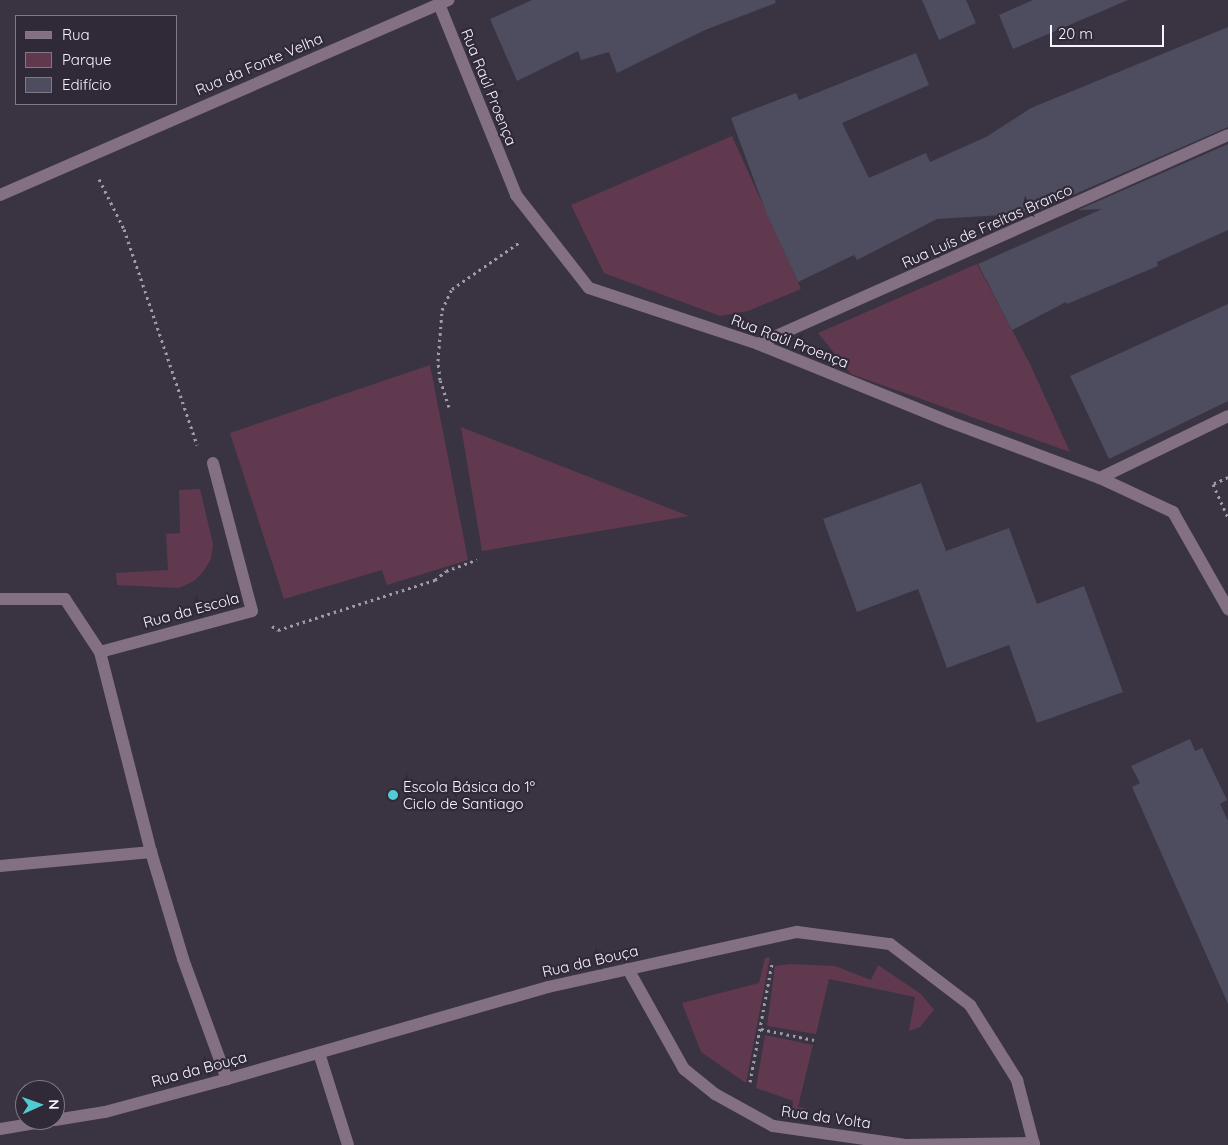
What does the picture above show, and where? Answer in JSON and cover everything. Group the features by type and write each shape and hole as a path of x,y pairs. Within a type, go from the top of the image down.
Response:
{"street":[{"name":"Rua da Fonte Velha","path":"0,195 444,2"},
{"name":"Rua Raúl Proença","path":"444,2 516,195 589,288 758,344 950,422 1100,478 1173,512 1228,609"},
{"name":"Rua Luís de Freitas Branco","path":"758,344 977,249 1228,134"},
{"path":"1100,478 1228,416"},
{"name":"Rua da Escola","path":"100,652 252,611 213,463"},
{"path":"0,599 65,599 100,652 151,852 183,958 227,1079"},
{"path":"0,866 151,852"},
{"name":"Rua da Bouça","path":"65,1118 105,1112 319,1054 548,986 796,932 890,944 970,1005 1017,1080 1034,1144"},
{"name":"Rua da Volta","path":"628,969 684,1068 715,1094 774,1126 906,1145 1034,1144"},
{"path":"319,1054 348,1145"},
{"name":"Rua da Bouça","path":"0,1129 15,1126"}],"path":[{"path":"87,156 124,229 194,441 213,463"},
{"path":"450,407 440,380 438,361 442,310 452,289 542,228"},
{"path":"1228,477 1213,484 1228,517"},
{"path":"252,611 278,630 435,580 446,571 477,560"},
{"path":"744,1110 761,1029 777,936"},
{"path":"761,1029 814,1040"}],"green space":[{"path":"732,136 801,289 748,311 720,316 604,273 571,205"},
{"path":"977,264 1030,364 1070,452 851,374 818,333"},
{"path":"430,365 468,560 387,585 382,570 284,599 230,433"},
{"path":"461,427 689,516 482,551"},
{"path":"200,489 213,544 211,559 203,572 194,581 179,588 117,585 116,573 168,570 166,534 180,533 179,490"},
{"path":"770,957 746,1083 701,1052 682,1003 759,983 765,958"},
{"path":"789,964 835,966 871,980 878,965 921,994 934,1010 920,1027 909,1031 915,997 829,979 816,1034 767,1026 775,966"},
{"path":"765,1035 813,1045 798,1107 807,1109 806,1113 792,1113 793,1101 756,1088"}],"building":[{"path":"532,0 775,0 776,3 705,30 617,73 609,52 581,60 578,51 517,81 490,19"},
{"path":"922,0 966,0 976,23 939,40"},
{"path":"1033,0 1128,0 1013,49 999,15"},
{"path":"1228,27 1228,127 1032,213 937,219 857,260 854,255 798,282 766,212 731,118 796,93 799,100 916,53 929,85 842,123 869,178 926,153 930,162 986,137 1031,108"},
{"path":"1228,144 1228,230 1157,262 1158,266 1067,304 1066,302 1012,330 978,264 1102,209 1078,210"},
{"path":"1228,304 1228,401 1109,459 1070,376"},
{"path":"921,483 946,551 1009,528 1037,604 1084,586 1123,692 1037,723 1009,645 947,668 918,589 857,612 823,519"},
{"path":"1190,739 1195,751 1202,748 1227,800 1220,804 1228,821 1228,1004 1132,787 1140,783 1131,766"}],"place":[{"name":"Escola Básica do 1º Ciclo de Santiago","path":"393,795"}]}
